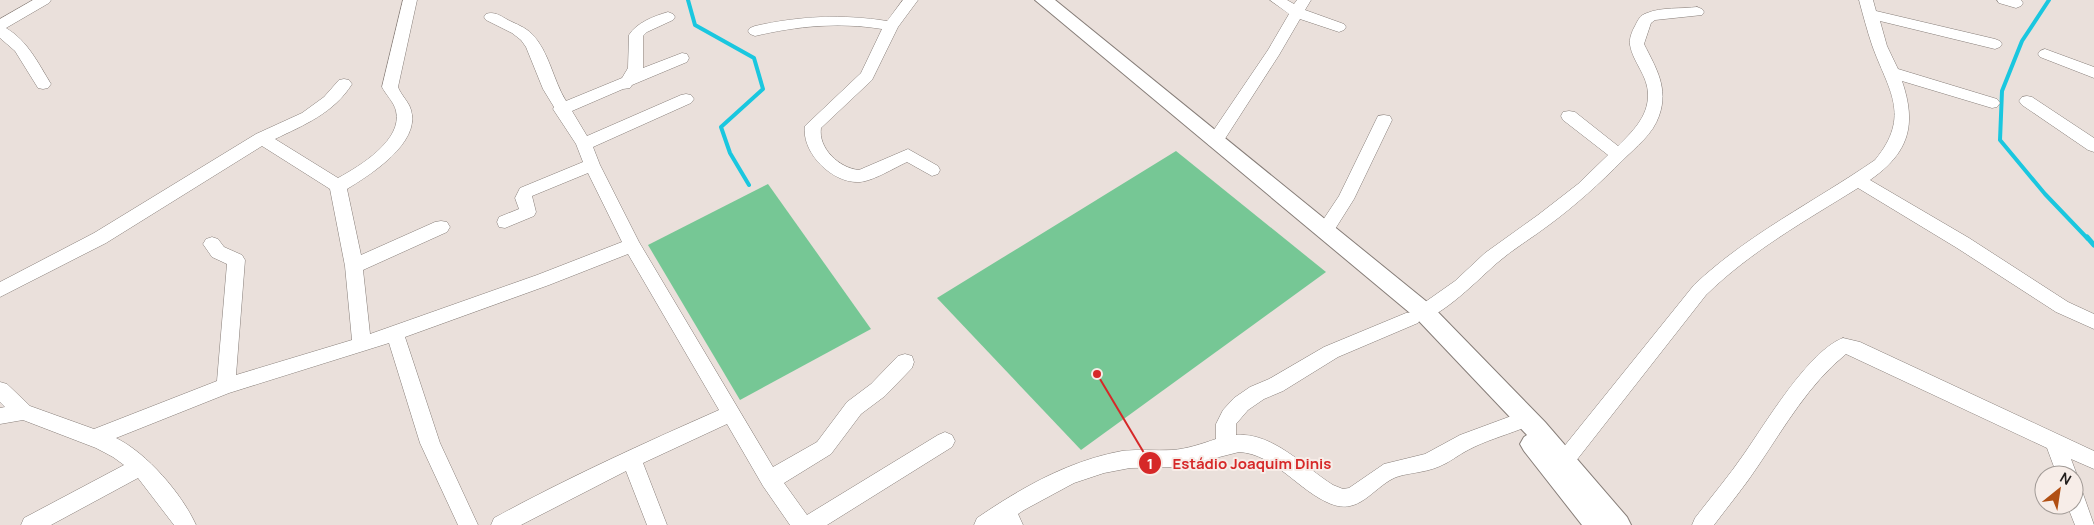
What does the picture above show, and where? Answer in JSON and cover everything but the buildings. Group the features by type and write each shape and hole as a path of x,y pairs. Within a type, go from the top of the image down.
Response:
{"street":[{"path":"0,25 44,0"},
{"path":"338,186 375,163 390,148 404,124 404,112 390,87 410,0"},
{"path":"911,0 892,26 867,76 813,126 810,137 820,154 841,171 854,177 908,155 932,170"},
{"path":"1031,0 1160,109 1418,315 1514,424 1597,525"},
{"path":"1044,0 1326,229 1537,429 1618,525"},
{"path":"1277,0 1301,7 1339,27"},
{"path":"1216,141 1301,7"},
{"path":"1565,460 1694,297 1723,268 1758,242 1881,164 1895,147 1903,121 1901,99 1892,72 1880,46 1869,7"},
{"path":"1869,7 1995,44"},
{"path":"1226,444 1226,424 1230,416 1249,399 1331,352 1418,315 1461,286 1491,258 1544,220 1584,188 1640,134 1651,118 1656,96 1654,80 1638,44 1639,33 1645,20 1663,13 1697,12"},
{"path":"490,16 526,37 533,46 561,109 584,144 592,165 632,245 770,480 802,525"},
{"path":"625,84 636,68 636,34 642,29 668,18"},
{"path":"755,31 810,20 857,20 892,26"},
{"path":"0,31 18,44 27,55 43,84"},
{"path":"2045,54 2094,74"},
{"path":"561,109 625,84 682,58"},
{"path":"1892,72 1992,103"},
{"path":"0,290 100,238 262,138 308,117 329,101 344,84"},
{"path":"584,144 686,99"},
{"path":"2028,101 2094,146"},
{"path":"1569,116 1618,156"},
{"path":"1326,229 1346,199 1384,120"},
{"path":"262,138 338,186 354,266 362,345"},
{"path":"505,222 528,212 523,198 526,192 592,165"},
{"path":"1858,180 1972,248 2062,307 2094,322"},
{"path":"354,266 441,227"},
{"path":"212,244 218,252 236,260 226,386"},
{"path":"94,438 226,386 362,345 543,280 632,245"},
{"path":"395,333 430,443 464,524"},
{"path":"1702,525 1750,462 1790,401 1828,358 1843,346 1853,346 1976,406 2094,460"},
{"path":"770,480 824,448 854,408 878,390 905,362"},
{"path":"0,390 23,412 94,438 127,455 172,504 186,525"},
{"path":"0,416 23,412"},
{"path":"501,525 552,497 631,458 732,413"},
{"path":"984,525 1009,518 1050,482 1076,471 1124,460 1180,458 1226,444 1251,444 1261,447 1278,456 1328,494 1340,498 1356,494 1390,470 1428,462 1462,444 1514,424"},
{"path":"809,525 945,441"},
{"path":"2054,441 2063,465"},
{"path":"631,458 657,525"},
{"path":"31,525 140,467"}],"green space":[{"path":"1176,151 1326,272 1081,450 937,298"},
{"path":"768,184 871,329 740,400 648,245"}],"waterway":[{"path":"688,0 695,25 754,58 763,89 721,127 730,153 749,185"},
{"path":"2049,0 2022,41 2002,91 2000,140 2045,194 2088,239"},
{"path":"2087,237 2094,245"}],"place":[{"name":"Estádio Joaquim Dinis","path":"1097,374"}]}
